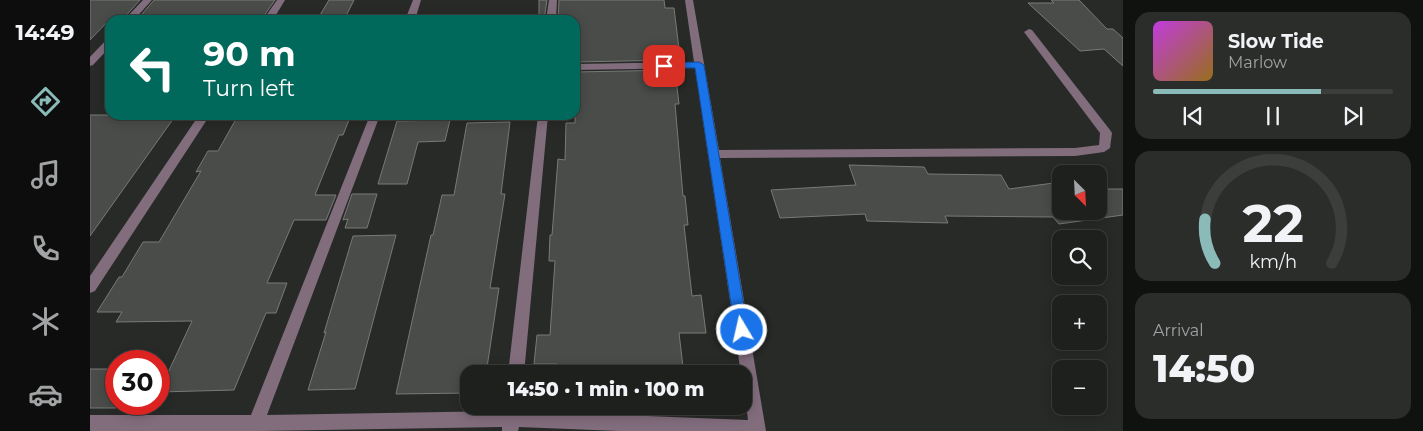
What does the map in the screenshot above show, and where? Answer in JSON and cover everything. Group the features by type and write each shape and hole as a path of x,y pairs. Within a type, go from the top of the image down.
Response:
{"street":[{"path":"134,15 148,0"},
{"path":"271,15 281,0"},
{"path":"412,15 417,0"},
{"path":"552,15 553,0"},
{"path":"90,423 255,427 511,419 758,429 689,0"},
{"path":"713,154 1075,152 1104,148 1106,133 1029,32"},
{"path":"92,60 105,46"},
{"path":"92,60 105,59"},
{"path":"580,67 699,65"},
{"path":"90,287 202,120"},
{"path":"255,427 373,120"},
{"path":"517,365 542,120"}],"building":[{"path":"90,0 140,0 126,15 105,15 105,24 90,40"},
{"path":"154,0 275,0 264,15 141,15"},
{"path":"329,0 354,0 346,15 320,15"},
{"path":"539,0 547,0 545,15 539,15"},
{"path":"559,0 664,0 665,8 674,8 679,49 672,49 674,60 580,62 580,15 558,15"},
{"path":"1051,0 1079,0 1107,29 1113,29 1123,38 1123,66 1104,49 1080,51 1028,3 1054,3"},
{"path":"675,70 679,104 675,104 683,196 685,196 688,225 684,225 692,296 701,295 706,333 679,333 683,365 534,364 537,335 550,335 555,261 549,261 550,235 552,235 558,159 565,160 566,123 575,123 575,120 580,120 580,72"},
{"path":"90,115 105,115 105,120 172,120 90,236"},
{"path":"235,120 349,120 343,135 339,135 315,195 336,195 326,220 294,220 267,283 287,283 276,313 266,313 234,390 170,392 170,368 192,321 116,322 122,312 97,312 119,277 122,277 143,242 159,242 201,171 196,172 208,151 218,151"},
{"path":"450,120 445,141 418,142 407,184 378,184 397,121"},
{"path":"510,122 501,194 505,194 490,288 499,288 487,365 460,365 460,393 396,394 431,235 433,235 442,195 454,195 467,123"},
{"path":"849,165 924,167 928,174 1001,175 1009,189 1052,183 1052,217 945,216 948,223 867,221 865,214 780,218 771,190 856,185"},
{"path":"1108,189 1123,189 1123,215 1108,217"},
{"path":"352,194 377,194 367,228 345,228 348,219 343,220"},
{"path":"1056,220 1087,220 1059,224"},
{"path":"396,235 355,389 308,390 353,236"},
{"path":"90,369 105,369 105,408 90,408"}],"route":[{"path":"664,66 699,65 742,330"}]}
